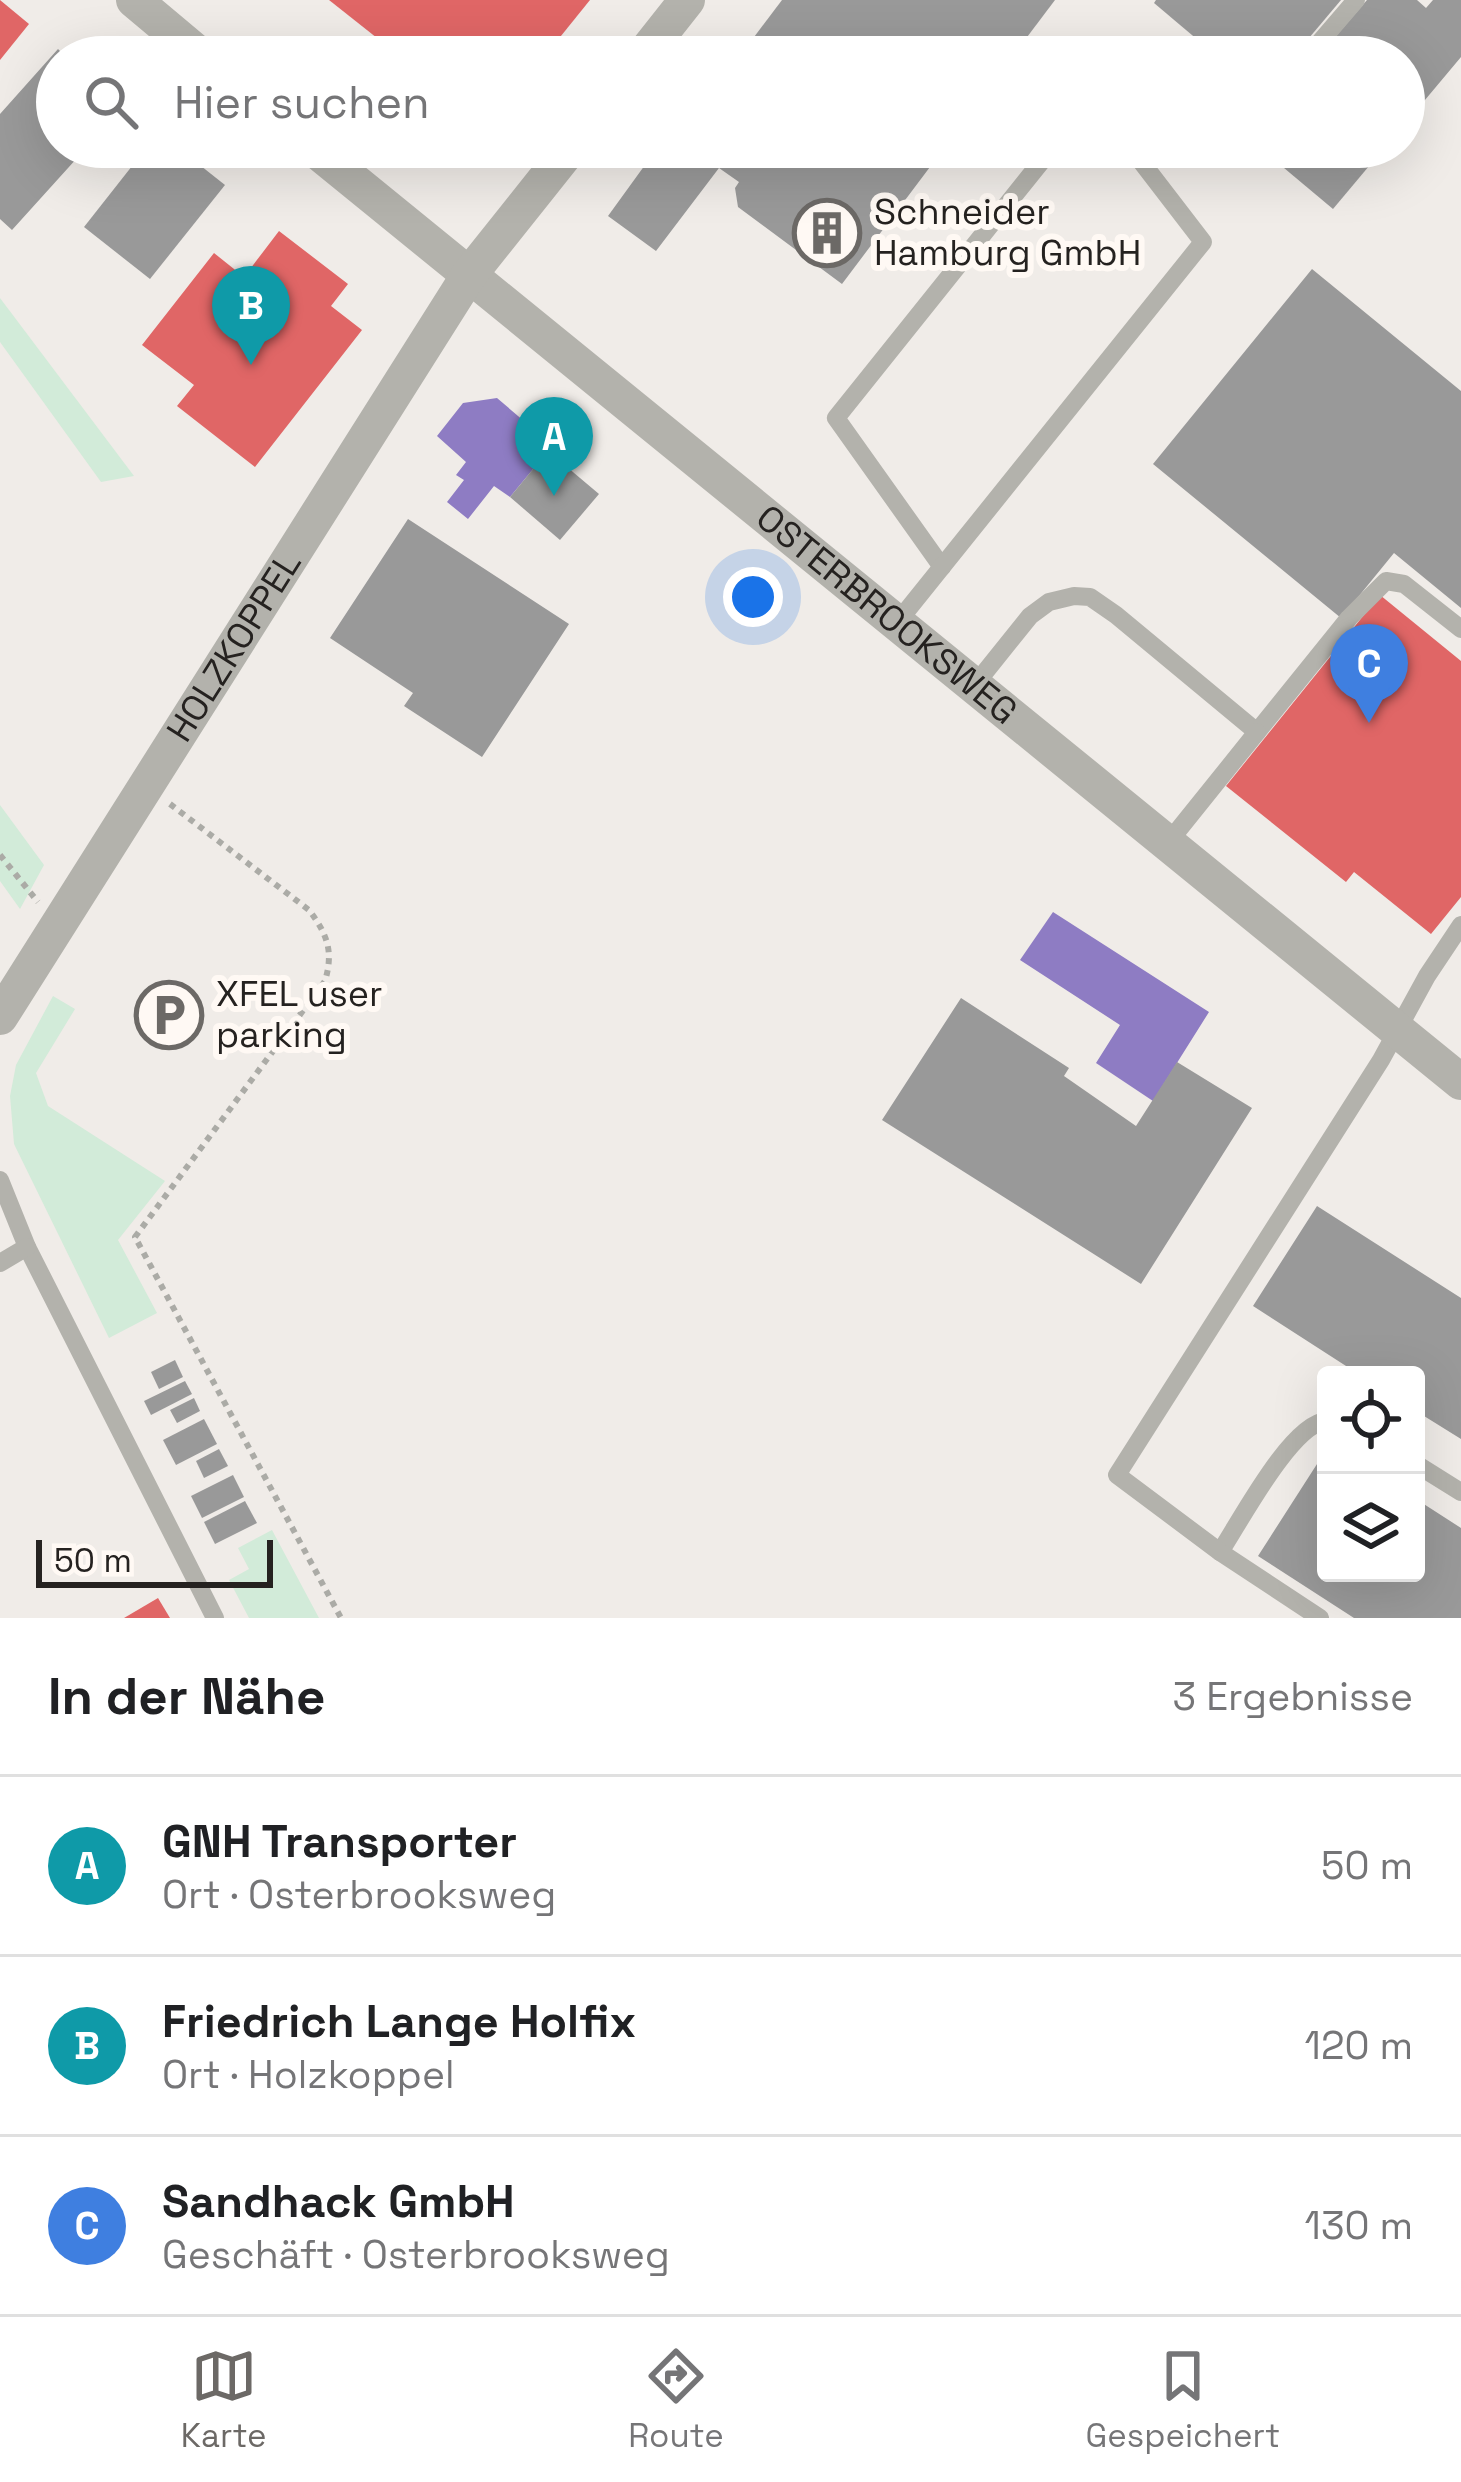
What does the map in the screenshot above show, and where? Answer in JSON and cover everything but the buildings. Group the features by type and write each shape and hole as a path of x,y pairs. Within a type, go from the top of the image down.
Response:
{"street":[{"path":"134,0 177,36"},
{"path":"659,36 687,0"},
{"name":"OSTERBROOKSWEG","path":"338,168 1461,1082"},
{"name":"HOLZKOPPEL","path":"0,1017 469,275 554,168"}],"lane":[{"path":"1325,36 1356,0"},
{"path":"942,567 836,418 1036,168"},
{"path":"896,624 1203,242 1146,168"},
{"path":"1167,844 1349,618 1386,581 1404,584 1461,629"},
{"path":"973,686 1030,616 1049,602 1090,597 1257,732"},
{"path":"1320,1618 1220,1552 1117,1474 1461,925"},
{"path":"0,1180 27,1247 214,1618"},
{"path":"0,1263 27,1247"},
{"path":"1220,1552 1296,1437 1317,1422"},
{"path":"1425,1470 1461,1492"}],"path":[{"path":"145,784 309,910 324,931 332,958 326,980 135,1237 341,1618"},
{"path":"0,855 34,899 61,917"}],"green space":[{"path":"0,298 134,476 101,482 0,342"},
{"path":"0,805 44,865 20,909 0,881"},
{"path":"53,996 75,1009 36,1073 48,1106 165,1181 118,1240 157,1313 109,1338 14,1144 10,1096 16,1065"},
{"path":"272,1530 319,1618 249,1618 229,1580 249,1569 238,1548"}],"place":[{"name":"Schneider Hamburg GmbH","path":"827,233"},
{"name":"Friedrich Lange Holfix","path":"251,365"},
{"name":"GNH Transporter","path":"554,496"},
{"name":"Sandhack GmbH","path":"1369,723"},
{"name":"XFEL user parking","path":"169,1015"}]}
